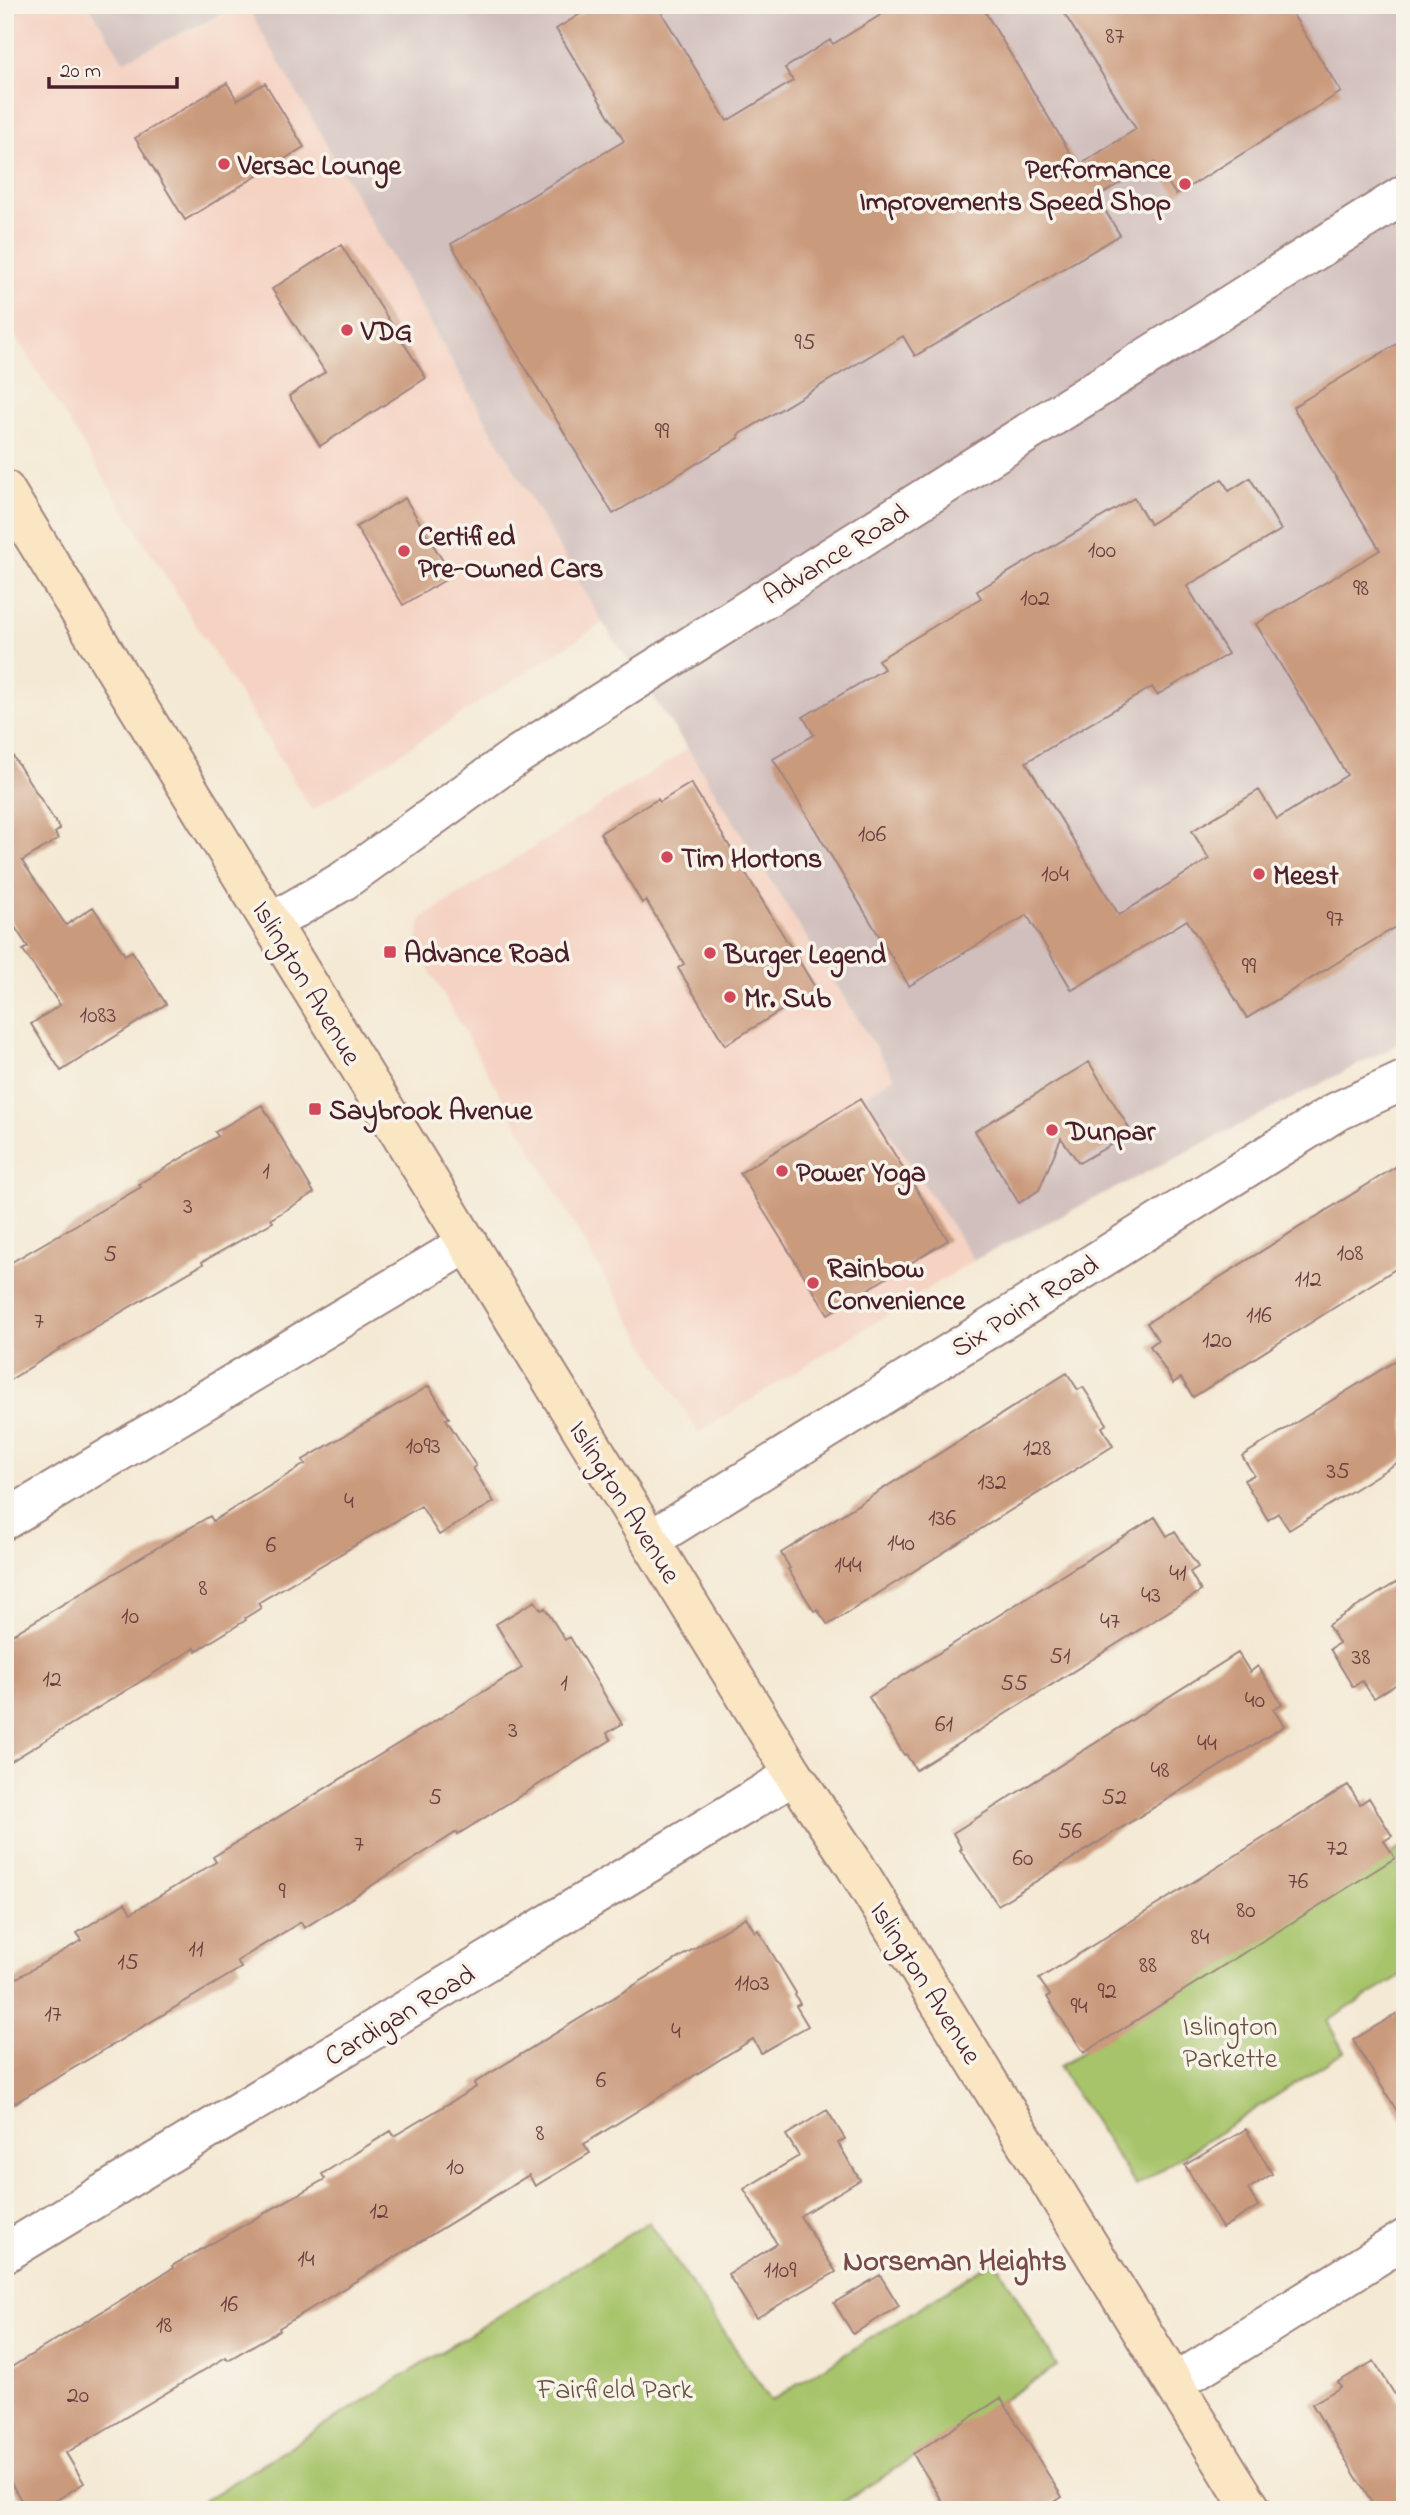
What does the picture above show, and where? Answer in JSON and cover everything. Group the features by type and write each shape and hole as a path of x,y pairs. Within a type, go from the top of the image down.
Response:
{"main road":[{"name":"Islington Avenue","path":"5,489 794,1775 861,1875 1252,2510"}],"street":[{"name":"Advance Road","path":"272,922 343,881 518,755 1405,194"},
{"name":"Six Point Road","path":"650,1540 1314,1125 1405,1080"},
{"path":"5,1520 468,1243"},
{"name":"Cardigan Road","path":"5,2253 794,1775"},
{"path":"1175,2383 1405,2239"}],"shaded area":[{"path":"5,5 89,5 123,61 246,5 603,623 312,810 5,320"},
{"path":"89,5 242,5 123,61"},
{"path":"246,5 1405,5 1405,1041 974,1260 865,1096 894,1077 688,749 603,623"},
{"path":"688,749 894,1078 865,1096 974,1260 698,1433 597,1264 416,947 422,918"}],"green space":[{"name":"Islington Parkette","path":"1405,1845 1405,1973 1327,2021 1344,2052 1136,2186 1059,2067"},
{"name":"Fairfield Park","path":"649,2222 771,2401 995,2260 1057,2366 837,2506 839,2510 189,2510"}],"building":[{"path":"595,5 657,5 727,121 793,81 785,68 830,40 833,44 897,5 981,5 1078,166 1136,129 1059,5 1287,5 1341,92 1176,195 1155,162 1097,197 1120,235 915,356 903,336 613,514 451,244 624,141 556,29"},
{"path":"227,83 237,100 265,83 304,147 185,220 135,138"},
{"name":"VDG","path":"341,245 426,378 320,446 289,396 325,372 272,289"},
{"path":"1405,339 1405,921 1247,1018 1187,920 1072,990 1027,915 909,986 773,759 814,735 803,717 884,669 878,660 981,598 977,591 1134,498 1150,524 1222,479 1229,491 1250,478 1281,530 1187,586 1228,654 1157,695 1152,687 1026,762 1119,915 1209,859 1192,831 1259,790 1277,819 1347,775 1256,624 1380,550 1293,407"},
{"name":"Certified Pre-Owned Cars","path":"405,498 452,576 403,605 356,527"},
{"path":"5,744 60,829 55,833 58,839 22,861 66,925 93,907 125,955 132,951 166,1004 61,1071 31,1024 60,1005 23,950 28,947 5,912"},
{"path":"691,783 816,989 725,1045 678,968 684,964 646,900 642,903 600,833"},
{"name":"Dunpar","path":"1089,1062 1129,1128 1116,1136 1119,1140 1079,1163 1061,1138 1039,1190 1019,1203 975,1131"},
{"path":"860,1099 948,1240 828,1314 740,1173"},
{"path":"262,1105 314,1193 271,1219 273,1222 202,1262 203,1264 5,1383 5,1266 141,1187 139,1184 218,1136 215,1132"},
{"path":"1405,1161 1405,1263 1193,1397 1181,1378 1173,1383 1150,1346 1158,1340 1147,1323"},
{"path":"1405,1355 1405,1458 1289,1530 1278,1513 1268,1520 1244,1480 1254,1475 1242,1456"},
{"path":"1067,1373 1078,1390 1083,1387 1107,1424 1102,1427 1113,1446 828,1625 817,1609 814,1611 781,1553"},
{"path":"429,1386 494,1502 439,1535 421,1506 258,1603 261,1608 245,1618 246,1620 196,1651 195,1648 5,1765 5,1639 210,1516 213,1521 305,1464 303,1460"},
{"path":"1155,1517 1167,1536 1175,1531 1198,1567 1190,1572 1201,1591 916,1770 869,1697"},
{"path":"1405,1577 1405,1679 1374,1698 1362,1681 1353,1687 1330,1649 1339,1643 1328,1625"},
{"path":"535,1601 541,1610 545,1608 565,1640 570,1637 622,1724 607,1733 611,1740 304,1928 301,1922 237,1961 241,1968 5,2109 5,1985 82,1940 77,1933 125,1903 131,1913 216,1862 213,1857 522,1668 496,1624"},
{"path":"1238,1653 1250,1672 1258,1666 1282,1704 1273,1709 1284,1726 998,1905 960,1850 962,1849 953,1833"},
{"path":"1348,1785 1360,1804 1369,1798 1392,1836 1384,1841 1395,1858 1084,2053 1047,1997 1050,1995 1039,1979"},
{"path":"746,1917 755,1932 758,1930 796,1993 800,2004 796,2006 808,2026 761,2053 753,2039 584,2144 590,2153 535,2186 529,2175 279,2328 280,2330 228,2360 226,2357 66,2453 84,2483 41,2510 27,2510 5,2473 5,2371 173,2268 172,2266 325,2179 322,2174 391,2131 394,2136 476,2087 474,2083"},
{"path":"1405,2009 1405,2124 1353,2040"},
{"path":"827,2110 845,2139 838,2143 860,2180 800,2216 836,2272 756,2318 728,2274 777,2244 744,2189 799,2156 786,2135"},
{"path":"1246,2129 1272,2174 1248,2189 1258,2206 1222,2228 1185,2165"},
{"path":"880,2275 899,2306 853,2334 834,2303"},
{"path":"1374,2361 1405,2411 1405,2510 1376,2510 1312,2404 1341,2387 1338,2382"},
{"path":"1001,2398 1062,2497 1042,2510 948,2510 913,2454"}],"place":[{"name":"Versac Lounge","path":"224,164"},
{"name":"Performance Improvements Speed Shop","path":"1185,184"},
{"name":"VDG","path":"347,330"},
{"name":"Certified Pre-Owned Cars","path":"404,551"},
{"name":"Tim Hortons","path":"667,857"},
{"name":"Meest","path":"1259,874"},
{"name":"Advance Road","path":"390,952"},
{"name":"Burger Legend","path":"710,953"},
{"name":"Mr. Sub","path":"730,997"},
{"name":"Saybrook Avenue","path":"315,1109"},
{"name":"Dunpar","path":"1052,1130"},
{"name":"Power Yoga","path":"782,1171"},
{"name":"Rainbow Convenience","path":"813,1283"}],"district":[{"name":"Norseman Heights","path":"955,2260"}]}
